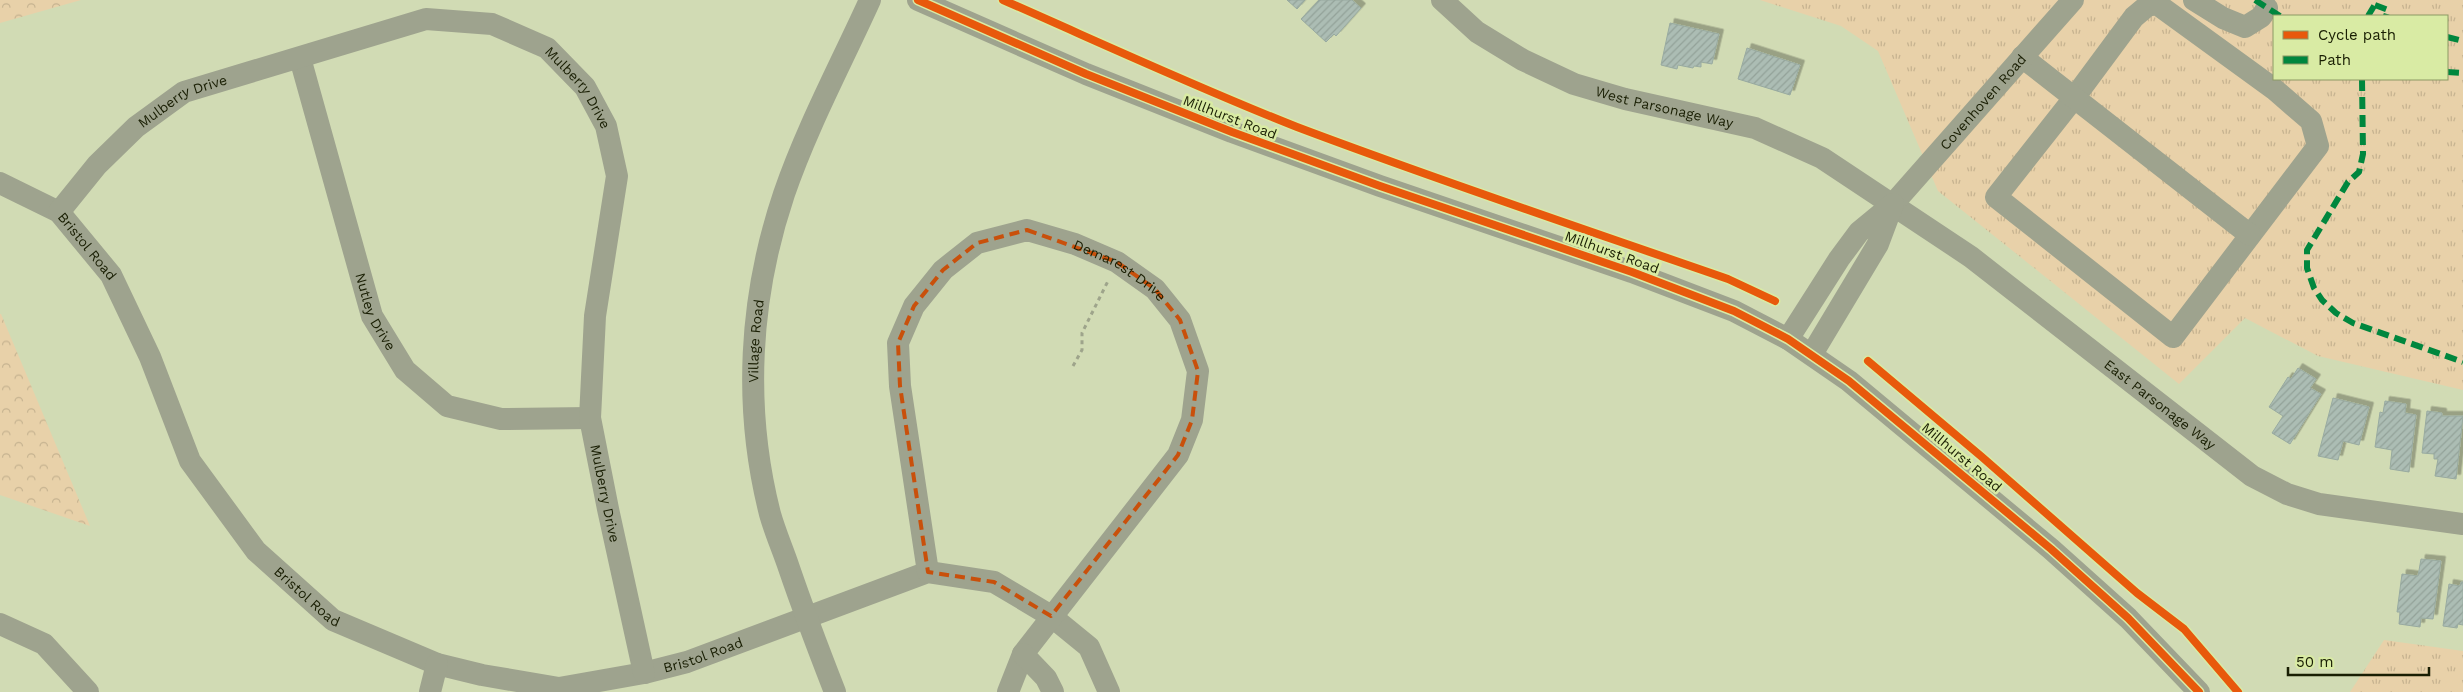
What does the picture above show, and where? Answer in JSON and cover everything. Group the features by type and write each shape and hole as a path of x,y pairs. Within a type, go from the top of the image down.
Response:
{"street":[{"name":"Village Road","path":"835,692 771,516 761,472 752,376 754,331 760,286 768,249 785,192 804,145 870,0"},
{"name":"Millhurst Road","path":"918,0 1086,74 1232,132 1380,186 1632,272 1734,311 1788,339 1812,354 1907,428 2052,549 2128,618 2199,692"},
{"name":"West Parsonage Way","path":"1442,0 1477,32 1523,60 1574,84 1625,99 1755,128 1822,158 1893,204"},
{"name":"Covenhoven Road","path":"1788,339 1838,259 1859,232 1893,204 2073,0"},
{"path":"2194,32 2209,3 2245,27 2262,17 2267,8"},
{"path":"2157,4 2194,32 2274,89 2311,121 2318,146 2173,337 1996,196 2074,98 2134,17 2147,6 2157,4"},
{"name":"Mulberry Drive","path":"59,212 103,159 136,127 184,92 426,19 492,24 547,48 585,87 606,126 617,176 595,316 590,418 644,673"},
{"path":"2022,57 2250,235"},
{"name":"Nutley Drive","path":"300,58 372,316 405,370 447,406 501,419 590,418"},
{"name":"Bristol Road","path":"0,183 59,212 111,275 150,357 190,461 256,550 333,620 437,664 482,675 559,688 644,673 687,662 807,619 928,572"},
{"name":"Covenhoven Road","path":"1812,354 1878,244 1893,204"},
{"name":"East Parsonage Way","path":"1893,204 2008,285 2252,476 2287,494 2318,504 2463,524"},
{"name":"Demarest Drive","path":"928,572 900,386 898,343 914,306 943,270 976,243 1027,230 1075,244 1117,262 1155,289 1180,320 1198,371 1192,420 1178,455 1023,654 1008,692"},
{"path":"928,572 994,582 1051,616 1089,647 1109,692"},
{"path":"0,624 44,644 88,692"},
{"path":"1023,654 1046,678 1053,692"},
{"path":"430,692 437,664"}],"path":[{"path":"1074,366 1082,350 1082,333 1117,262"}],"highlighted area":[{"path":"1027,230 1117,262 1155,289 1180,320 1198,371 1192,420 1178,455 1051,616 994,582 928,572 900,386 898,343 914,306 943,270 977,243"}],"green space":[{"path":"0,0 81,0 0,23"},
{"path":"1760,0 2463,0 2463,390 2318,356 2245,318 2179,384 1938,191 1878,51 1841,26"},
{"path":"1,314 90,526 0,495"},
{"path":"2384,640 2463,651 2463,692 2350,692"}],"building":[{"path":"1287,0 1305,0 1297,9"},
{"path":"1319,0 1352,0 1361,8 1336,36 1334,34 1326,42 1301,19"},
{"path":"1670,23 1719,34 1712,64 1701,62 1701,67 1694,66 1693,68 1678,65 1677,69 1661,65"},
{"path":"1747,48 1800,65 1790,95 1738,79"},
{"path":"2298,368 2316,379 2310,388 2321,394 2290,444 2272,433 2283,416 2269,407 2288,377 2291,379"},
{"path":"2333,398 2369,407 2359,445 2343,441 2338,460 2318,456"},
{"path":"2385,401 2406,404 2405,413 2416,415 2409,472 2390,469 2392,450 2375,447 2380,412 2383,413"},
{"path":"2427,411 2442,413 2442,416 2463,416 2456,479 2435,476 2438,459 2434,459 2434,454 2422,453"},
{"path":"2421,559 2441,561 2433,619 2421,618 2420,627 2399,624 2400,612 2397,612 2402,574 2418,576"},
{"path":"2461,582 2463,582 2463,625 2458,624 2457,628 2443,626 2449,584 2460,586"}],"marked path":[{"path":"2255,0 2278,15"},
{"path":"2369,15 2377,1"},
{"path":"2375,5 2388,10 2386,15"},
{"path":"2448,37 2459,40"},
{"path":"2448,72 2463,73"},
{"path":"2362,80 2363,154 2359,172 2348,182 2307,250 2307,268 2314,288 2322,300 2336,313 2353,323 2463,362"}],"cycle path":[{"path":"918,0 1086,74 1232,132 1380,186 1632,272 1734,311 1788,339 1849,381 2051,549 2128,618 2199,692"},
{"path":"1003,0 1186,81 1297,127 1458,186 1728,279 1775,301"},
{"path":"1868,361 1982,457 2137,593 2184,629 2238,692"}]}
